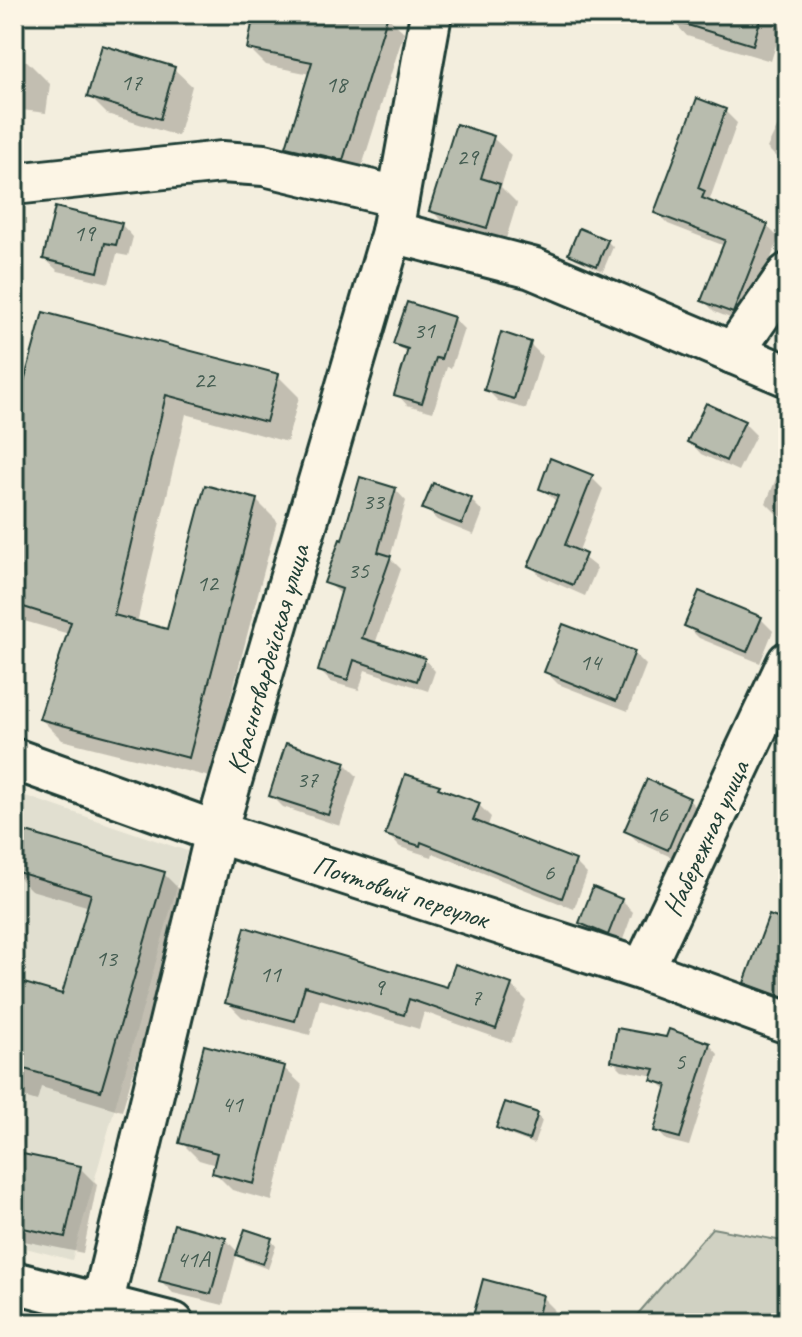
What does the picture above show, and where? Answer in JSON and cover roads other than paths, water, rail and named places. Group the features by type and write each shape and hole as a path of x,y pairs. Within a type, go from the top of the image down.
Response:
{"street":[{"name":"Красногвардейская улица","path":"102,1305 216,832 395,215 431,14"},
{"path":"14,184 222,162 264,165 532,268 788,376"},
{"path":"733,353 788,274"},
{"name":"Набережная улица","path":"643,970 788,662"},
{"name":"Почтовый переулок","path":"14,759 216,832 643,970 788,1023"},
{"path":"14,1282 173,1323"}]}
